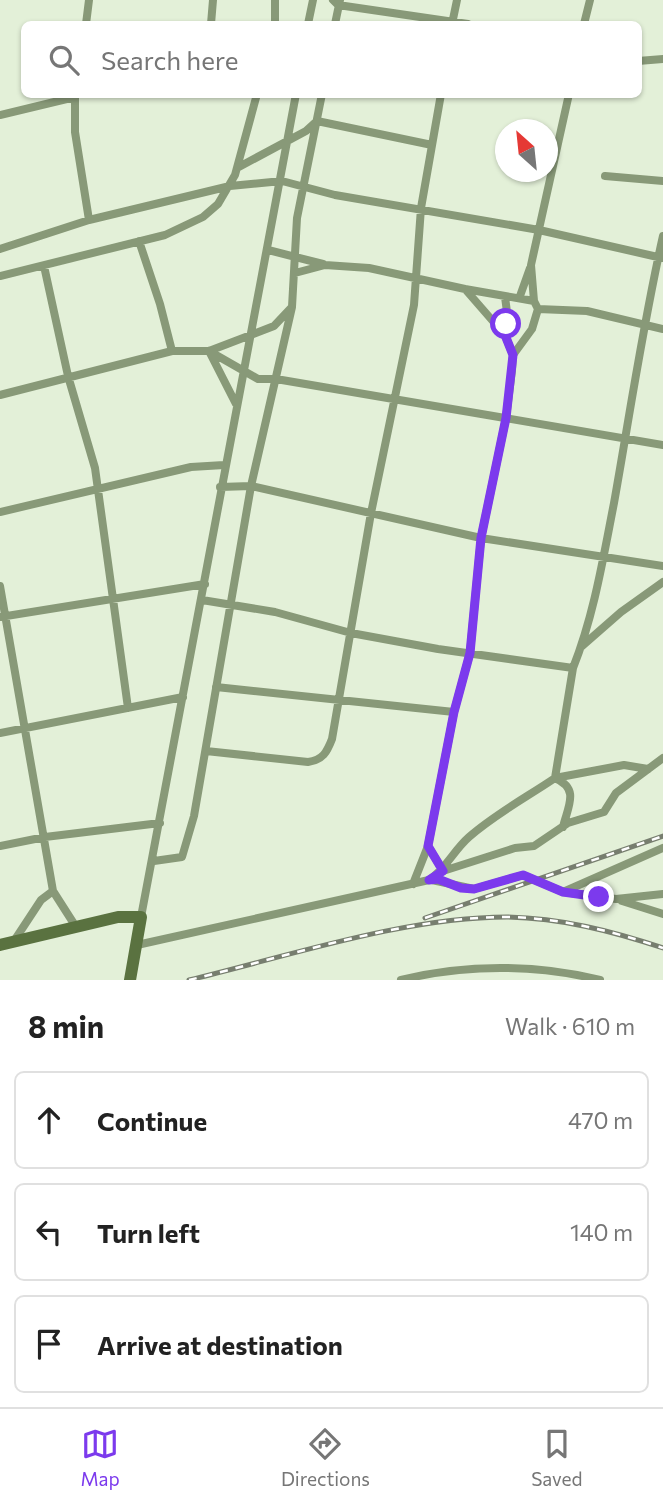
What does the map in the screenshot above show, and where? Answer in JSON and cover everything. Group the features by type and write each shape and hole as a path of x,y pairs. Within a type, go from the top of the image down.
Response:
{"street":[{"path":"86,21 89,0"},
{"path":"211,21 213,0"},
{"path":"275,0 275,21"},
{"path":"310,21 313,0"},
{"path":"452,21 457,0"},
{"path":"585,21 590,0"},
{"path":"335,21 337,2 441,21"},
{"path":"642,61 663,59"},
{"path":"0,115 65,98"},
{"path":"77,98 75,132 89,220"},
{"path":"0,276 165,235 203,217 230,186 256,98"},
{"path":"130,980 205,584 220,486 282,181 295,98"},
{"path":"153,862 183,857 205,751 251,486 292,307 303,188 321,98"},
{"path":"205,751 317,761 326,753 332,739 371,513 414,304 421,208 440,98"},
{"path":"520,296 531,265 568,98"},
{"path":"237,168 306,131 317,121"},
{"path":"317,121 432,145"},
{"path":"605,176 663,181"},
{"path":"0,249 89,220 230,186 282,181 303,188 539,230 661,258"},
{"path":"555,778 573,668 594,608 625,438 642,324 661,258 663,236"},
{"path":"139,242 172,351"},
{"path":"268,250 325,265 369,268 505,297 520,296 536,305 587,311 663,330"},
{"path":"295,273 325,265"},
{"path":"513,355 532,329 536,305 531,265"},
{"path":"44,266 68,376 98,488 128,708"},
{"path":"413,884 428,846 454,712 470,653 481,538 506,418 513,355 505,335 466,289"},
{"path":"505,297 505,335"},
{"path":"0,395 172,351 209,351 231,340 274,326 292,307"},
{"path":"209,351 258,379 276,379 663,445"},
{"path":"209,351 236,404"},
{"path":"0,512 191,467 224,465"},
{"path":"220,486 251,486 481,538 663,566"},
{"path":"582,647 621,612 663,582"},
{"path":"3,617 205,584"},
{"path":"0,586 3,617 27,727 53,891 76,927"},
{"path":"202,600 275,612 352,633 573,668"},
{"path":"216,687 454,712"},
{"path":"0,733 183,697"},
{"path":"429,880 443,871 515,848 534,846 563,827 604,812 616,793 663,758"},
{"path":"443,871 466,839 555,778 624,765 648,769"},
{"path":"555,778 564,781 572,792 563,827"},
{"path":"0,846 45,837 160,823"},
{"path":"428,846 443,871"},
{"path":"563,892 663,848"},
{"path":"137,945 438,879 461,888 474,889 523,875 563,892 616,899 663,914"},
{"path":"7,944 41,900 53,891"},
{"path":"616,899 663,894"},
{"path":"7,944 118,917 141,917"},
{"path":"401,980 443,971 514,969 554,970 600,980"}],"railway":[{"path":"425,918 663,836"},
{"path":"189,980 388,931 468,919 507,917 567,923 663,948"}],"route":[{"path":"506,324 505,335 513,355 506,418 481,538 470,653 454,712 428,846 443,871 429,880 438,879 461,888 474,889 523,875 563,892 599,897"}]}
